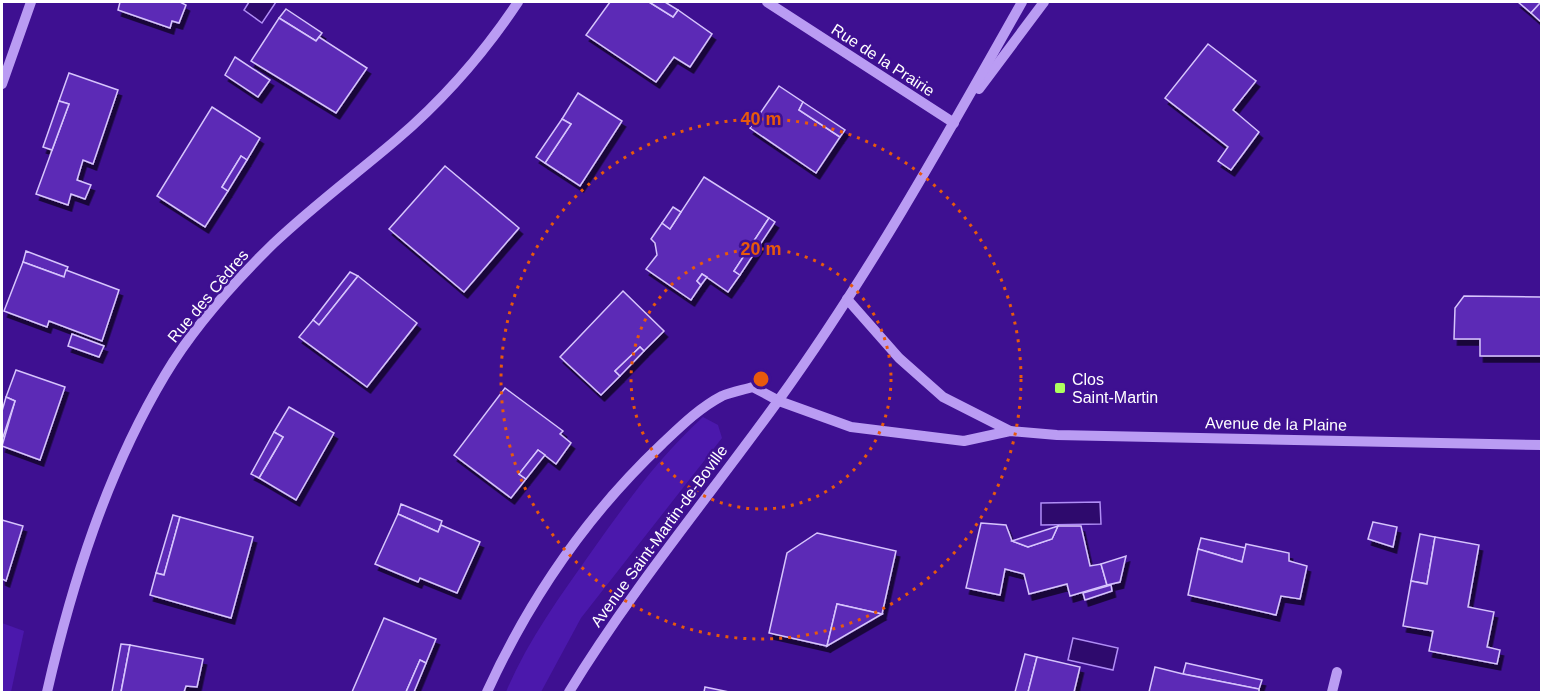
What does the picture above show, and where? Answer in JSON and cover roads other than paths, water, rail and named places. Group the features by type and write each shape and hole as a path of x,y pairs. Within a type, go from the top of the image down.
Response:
{"street":[{"path":"2,84 32,2"},
{"name":"Rue des Cèdres","path":"47,693 62,627 92,532 125,452 165,375 188,341 243,274 275,242 398,139 445,94 488,44 518,2"},
{"name":"Rue de la Prairie","path":"767,2 954,123"},
{"name":"Avenue Saint-Martin-de-Boville","path":"569,693 604,635 779,401 847,298 954,123 1022,2"},
{"name":"Avenue Saint-Martin-de-Boville","path":"954,123 1044,2"},
{"name":"Avenue de la Plaine","path":"847,298 899,358 943,397 1011,431"},
{"path":"488,693 501,661 553,572 595,515 637,467 692,416 723,396 753,387 779,401"},
{"name":"Avenue de la Plaine","path":"779,401 851,427 964,441 1011,431 1057,435 1542,446"},
{"path":"1332,693 1337,672"}],"place":[{"name":"Clos Saint-Martin","path":"1060,388"}]}
